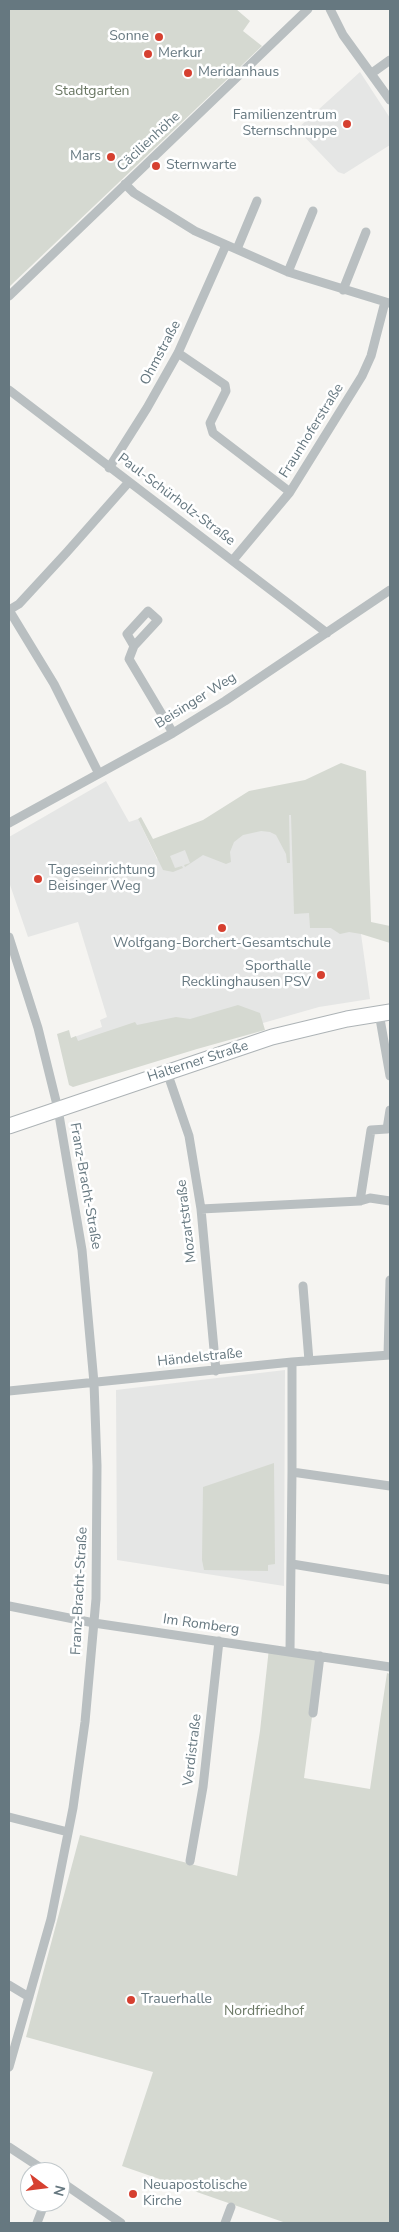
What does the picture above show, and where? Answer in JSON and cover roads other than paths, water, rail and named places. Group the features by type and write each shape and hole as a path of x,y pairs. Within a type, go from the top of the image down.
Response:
{"main road":[{"name":"Halterner Straße","path":"9,1126 282,1035 384,1012"}],"street":[{"name":"Cäcilienhöhe","path":"9,296 308,9"},
{"path":"330,9 343,35 390,100"},
{"path":"372,73 390,60"},
{"path":"125,184 134,193 195,231 288,272 388,303"},
{"path":"237,249 257,201"},
{"path":"288,272 313,211"},
{"path":"343,290 366,232"},
{"name":"Ohmstraße","path":"109,468 147,408 178,353 226,245"},
{"name":"Fraunhoferstraße","path":"233,560 290,492 362,376 371,356 388,303"},
{"path":"178,353 225,385 226,391 210,423 213,433 290,492"},
{"name":"Paul-Schürholz-Straße","path":"9,390 128,483 233,560 327,633"},
{"path":"98,772 54,684 9,610 19,604 128,483"},
{"name":"Beisinger Weg","path":"9,823 98,772 173,733 225,701 390,590"},
{"path":"134,646 129,659 173,733"},
{"name":"Franz-Bracht-Straße","path":"9,937 11,952 38,1028 58,1109 82,1250 94,1383 97,1532 96,1599 85,1722 68,1832 51,1919 9,2067"},
{"path":"384,1012 390,1076"},
{"name":"Mozartstraße","path":"168,1072 189,1136 201,1209 216,1371"},
{"path":"360,1201 371,1130 387,1128 390,1110"},
{"path":"201,1209 360,1201 370,1198 390,1201"},
{"path":"389,1355 390,1280"},
{"path":"303,1286 309,1361"},
{"name":"Händelstraße","path":"9,1391 292,1362 389,1355"},
{"path":"290,1651 292,1362"},
{"path":"292,1472 390,1486"},
{"path":"292,1564 390,1580"},
{"name":"Im Romberg","path":"9,1606 94,1623 390,1667"},
{"name":"Verdistraße","path":"190,1861 203,1787 219,1641"},
{"path":"313,1713 320,1656"},
{"path":"9,1817 68,1832"},
{"path":"9,1985 29,1997"},
{"path":"9,2147 32,2162"},
{"path":"70,2188 121,2223"},
{"path":"225,2223 231,2207"}],"place":[{"name":"Sonne","path":"159,37"},
{"name":"Merkur","path":"148,54"},
{"name":"Meridanhaus","path":"188,73"},
{"name":"Familienzentrum Sternschnuppe","path":"347,124"},
{"name":"Mars","path":"111,157"},
{"name":"Sternwarte","path":"156,166"},
{"name":"Tageseinrichtung Beisinger Weg","path":"38,879"},
{"name":"Wolfgang-Borchert-Gesamtschule","path":"222,928"},
{"name":"Sporthalle Recklinghausen PSV","path":"321,975"},
{"name":"Trauerhalle","path":"131,2000"},
{"name":"Neuapostolische Kirche","path":"133,2194"}],"park label":[{"name":"Stadtgarten","path":"92,92"},
{"name":"Nordfriedhof","path":"264,2012"}]}
